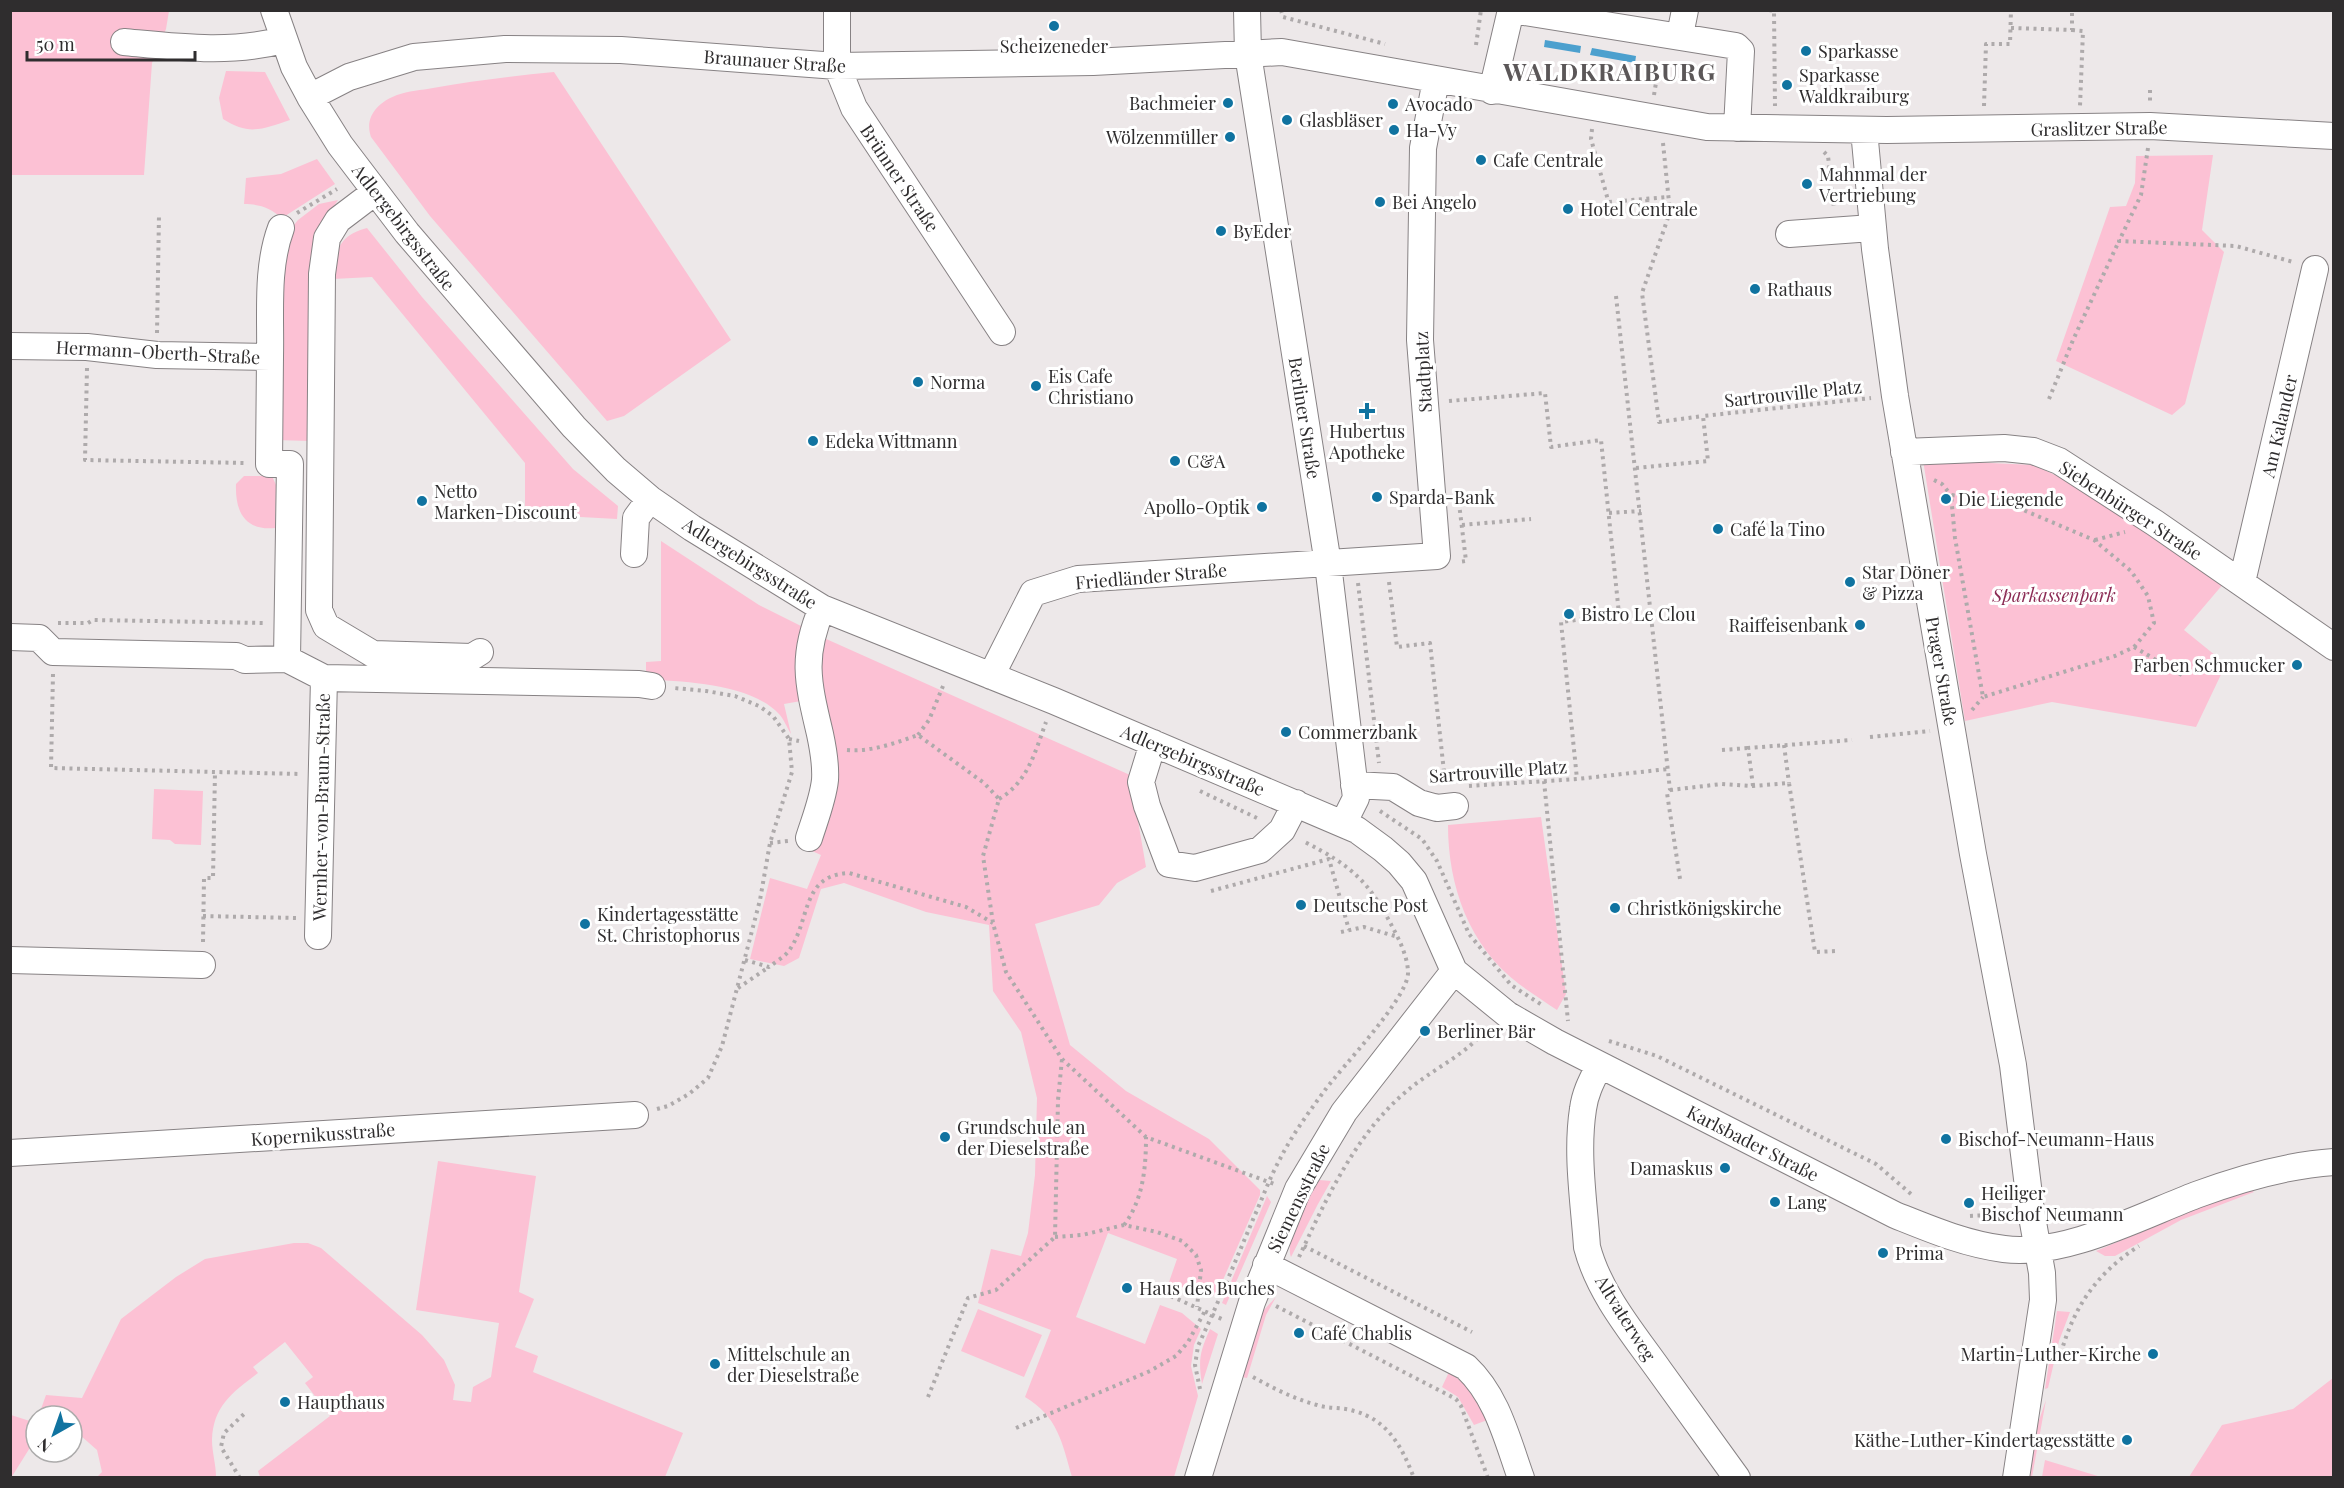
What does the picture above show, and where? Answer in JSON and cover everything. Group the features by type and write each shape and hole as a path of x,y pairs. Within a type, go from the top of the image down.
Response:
{"street":[{"name":"Adlergebirgsstraße","path":"274,10 283,40 310,97 340,145 375,192 447,282 574,427 616,470 650,499 711,540 822,608 1153,743 1357,830 1399,863 1414,881 1454,971"},
{"name":"Brünner Straße","path":"837,10 837,66 854,108 1002,332"},
{"name":"Berliner Straße","path":"1247,10 1248,54 1328,564 1356,798 1343,824"},
{"path":"1248,54 1282,52 1492,91 1594,107 1657,129 1737,128 1741,51 1736,45 1512,10 1492,91"},
{"path":"1672,34 1685,10"},
{"path":"124,42 181,47 243,48 283,40"},
{"name":"Braunauer Straße","path":"310,97 349,77 414,57 506,49 621,50 837,66 1093,62 1248,54"},
{"name":"Stadtplatz","path":"1328,564 1437,556 1420,340 1423,148 1436,80"},
{"name":"Graslitzer Straße","path":"1737,128 1864,130 2151,126 2334,135"},
{"name":"Prager Straße","path":"1864,130 1872,228 1895,396 1951,728 2013,1065 2031,1210 2042,1274 2043,1300 2016,1478"},
{"path":"375,192 338,219 327,238 322,274 319,610 326,626 373,654 472,657 480,652"},
{"path":"270,357 272,271 274,249 281,228"},
{"path":"1789,234 1872,228"},
{"name":"Am Kalander","path":"2242,582 2315,269"},
{"name":"Hermann-Oberth-Straße","path":"10,346 87,347 157,355 270,357 268,464"},
{"name":"Siebenbürger Straße","path":"1904,452 2004,448 2033,451 2059,462 2098,485 2334,647"},
{"path":"268,464 290,464 287,659"},
{"path":"634,554 636,518 650,499"},
{"name":"Friedländer Straße","path":"991,676 1033,593 1078,579 1328,564"},
{"path":"809,838 825,779 823,748 808,683 807,655 813,629 822,608"},
{"name":"Wernher-von-Braun-Straße","path":"10,637 39,638 53,652 236,656 245,660 287,659 324,678 318,927"},
{"path":"324,678 652,686"},
{"path":"1153,743 1142,782 1147,806 1168,864 1195,868 1260,850 1282,830 1296,803"},
{"path":"1354,785 1393,787 1419,803 1437,807 1454,793"},
{"path":"10,960 202,965"},
{"name":"Karlsbader Straße","path":"1454,971 1503,1011 1599,1066 1895,1215 1938,1233 2005,1249 2038,1248 2086,1239 2198,1194 2263,1174 2334,1162"},
{"name":"Siemensstraße","path":"1198,1478 1242,1332 1298,1189 1313,1160 1344,1112 1376,1068 1454,971"},
{"name":"Altvaterweg","path":"1599,1066 1588,1089 1583,1109 1581,1167 1587,1247 1591,1260 1609,1297 1629,1329 1737,1478"},
{"name":"Kopernikusstraße","path":"10,1153 634,1115"},
{"path":"1266,1266 1466,1367 1481,1383 1489,1396 1521,1478"}],"path":[{"path":"1281,10 1283,17 1393,46"},
{"path":"1476,49 1481,10"},
{"path":"1769,10 1774,11 1775,116"},
{"path":"1984,129 1986,44 2010,44 2011,10"},
{"path":"2072,10 2072,30"},
{"path":"2011,28 2083,30 2079,127"},
{"path":"1672,34 1657,129 1670,212 1642,293 1659,422 1703,416"},
{"path":"1594,107 1591,139 1612,218"},
{"path":"2049,399 2073,340 2141,195 2151,126"},
{"path":"1823,151 1828,156 1836,230"},
{"path":"281,228 309,204 341,187"},
{"path":"1609,202 1668,197"},
{"path":"1647,199 1648,214"},
{"path":"157,355 159,215"},
{"path":"2119,241 2236,246 2315,269"},
{"path":"1616,296 1668,769 1670,790 1667,793 1680,879"},
{"path":"87,347 86,460 268,464"},
{"path":"1449,413 1448,401 1545,393 1551,447 1601,440 1619,614 1561,622 1576,779"},
{"name":"Sartrouville Platz","path":"1636,468 1708,461 1703,416 1895,396"},
{"path":"1457,562 1466,561 1458,491"},
{"path":"1951,495 2002,501 2094,540 2131,571 2148,596 2154,623 2134,646 2115,656 1983,696 1955,538 1951,495"},
{"path":"1608,513 1641,511"},
{"path":"1434,527 1531,519"},
{"path":"1355,562 1382,786"},
{"path":"1389,580 1397,647 1430,644 1444,772 1454,793"},
{"path":"55,623 88,623 93,620 287,623"},
{"path":"2134,646 2186,677"},
{"path":"53,652 51,768 322,774"},
{"path":"634,1115 668,1106 689,1094 708,1078 722,1046 738,988 770,843 792,772 789,739 773,716 759,706 735,696 652,686"},
{"path":"789,739 823,748 861,751 887,746 918,735 929,720 943,686"},
{"path":"1054,702 1029,769 1014,790 999,799 983,856 993,923 1006,972 1062,1059 1146,1137 1268,1182 1298,1189"},
{"path":"1870,737 1951,728"},
{"path":"918,735 984,783 999,799"},
{"path":"1722,750 1852,740"},
{"path":"1784,745 1815,952 1836,951"},
{"path":"1748,748 1753,786"},
{"name":"Sartrouville Platz","path":"1454,793 1668,769"},
{"path":"202,965 204,878 213,878 215,772"},
{"path":"1544,782 1568,1021"},
{"path":"1670,790 1722,784 1753,786 1789,783"},
{"path":"1199,791 1282,830 1341,861 1357,874 1381,905 1398,937 1408,972 1402,992 1325,1090 1281,1157 1268,1182 1198,1346 1195,1365 1202,1398"},
{"path":"1211,891 1329,859 1349,930"},
{"path":"738,988 788,952 820,881 835,873 849,873 966,907 993,923"},
{"path":"203,916 318,927"},
{"path":"1341,932 1364,927 1398,937"},
{"path":"745,960 769,967"},
{"path":"1290,1277 1322,1207 1377,1119 1408,1089 1476,1042 1503,1011 1511,985 1544,1006"},
{"path":"1560,1016 1576,1025"},
{"path":"1601,1038 1657,1056 1876,1164 1918,1199"},
{"path":"1055,1238 1058,1100 1062,1059"},
{"path":"1124,1225 1132,1215 1139,1197 1146,1156 1146,1137"},
{"path":"1966,1217 2031,1210"},
{"path":"928,1397 968,1298 996,1290 1055,1238 1082,1235 1124,1225 1182,1241 1196,1255 1201,1270 1197,1307"},
{"path":"2060,1357 2079,1308 2099,1278 2118,1259 2149,1240"},
{"path":"1304,1246 1472,1332"},
{"path":"1164,1293 1226,1320"},
{"path":"1275,1306 1456,1400 1461,1406 1488,1478"},
{"path":"1016,1428 1150,1371 1176,1356 1188,1342 1205,1311"},
{"path":"1252,1377 1283,1393 1310,1403 1356,1411 1381,1423 1394,1435 1414,1478"},
{"path":"240,1478 221,1447 224,1433 244,1414"}],"green space":[{"path":"10,11 169,11 166,29 152,63 144,175 11,175"},
{"path":"226,71 265,72 290,120 264,128 249,129 241,128 223,119 219,98"},
{"path":"554,72 731,340 624,416 607,421 430,216 371,137 369,130 374,111 390,98 401,94 478,81"},
{"path":"2213,155 2202,230 2224,252 2185,404 2172,415 2056,361 2110,207 2126,206 2135,183 2136,156"},
{"path":"317,159 335,184 282,218 264,207 244,204 246,178 281,174"},
{"path":"338,200 329,214 309,441 276,440 279,273 288,232 298,220 319,204"},
{"path":"367,228 422,297 573,469 618,506 617,519 525,514 525,463 372,277 333,279 337,253 344,240"},
{"name":"Sparkassenpark","path":"1923,460 2034,465 2097,495 2224,583 2184,630 2226,664 2196,727 2052,702 1965,721"},
{"path":"244,476 272,476 276,485 275,528 256,526 244,518 237,503 236,484"},
{"path":"661,541 759,605 805,628 801,701 784,704 791,734 779,714 767,704 751,696 716,686 646,679 646,662 661,661"},
{"path":"824,638 1130,775 1146,867 1117,883 1099,905 1035,924 1070,1045 1126,1091 1209,1139 1260,1190 1260,1195 1216,1296 1194,1292 1169,1282 1177,1259 1108,1233 1076,1317 1145,1344 1160,1305 1182,1313 1201,1329 1194,1345 1191,1366 1198,1396 1174,1477 1072,1477 1052,1422 1045,1413 1025,1397 1051,1330 978,1303 991,1249 1021,1256 1028,1233 1035,1175 1037,1098 1021,1032 993,991 989,925 926,912 844,883 821,889 799,958 784,966 750,959 770,878 807,889 821,855 812,851 836,783 819,662"},
{"path":"154,789 203,791 201,845 175,844 170,840 152,839"},
{"path":"1541,817 1566,994 1557,1010 1519,984 1487,952 1465,913 1457,892 1449,848 1448,825"},
{"path":"438,1161 536,1176 519,1292 534,1299 515,1347 538,1356 533,1372 683,1433 665,1477 260,1477 258,1471 330,1416 305,1383 313,1377 285,1342 253,1367 258,1373 240,1387 220,1409 213,1428 212,1440 216,1477 97,1477 102,1472 97,1450 84,1439 84,1404 43,1404 46,1395 82,1398 121,1319 176,1277 205,1259 294,1243 308,1243 321,1248 422,1335 444,1360 455,1385 453,1400 471,1402 473,1387 491,1377 499,1323 416,1310"},
{"path":"1319,1180 1331,1181 1291,1257 1290,1249 1294,1229"},
{"path":"2251,1190 2254,1192 2181,1220 2115,1256 2105,1256 2096,1251 2200,1207"},
{"path":"1267,1196 1271,1202 1226,1305 1222,1303"},
{"path":"1276,1297 1266,1315 1247,1378 1242,1377 1262,1312"},
{"path":"978,1309 1042,1335 1024,1377 961,1351"},
{"path":"2057,1311 2070,1312 2059,1341 2048,1388 2045,1389"},
{"path":"1210,1329 1218,1334 1202,1384 1201,1356"},
{"path":"1449,1372 1466,1385 1490,1419 1474,1425 1458,1397 1442,1387"},
{"path":"2333,1378 2333,1477 2189,1477 2222,1425 2293,1409"},
{"path":"2046,1400 2032,1477 2028,1478 2035,1432"},
{"path":"11,1415 24,1419 24,1457 11,1478"},
{"path":"2045,1460 2101,1477 2042,1477"}],"water":[{"path":"1545,40 1581,46 1580,53 1544,47"},
{"path":"1592,48 1636,56 1635,63 1590,55"}],"place":[{"name":"Scheizeneder","path":"1054,26"},
{"name":"Sparkasse","path":"1806,51"},
{"name":"Sparkasse Waldkraiburg","path":"1787,85"},
{"name":"Bachmeier","path":"1228,103"},
{"name":"Avocado","path":"1393,104"},
{"name":"Glasbläser","path":"1287,120"},
{"name":"Ha-Vy","path":"1394,130"},
{"name":"Wölzenmüller","path":"1230,137"},
{"name":"Cafe Centrale","path":"1481,160"},
{"name":"Mahnmal der Vertriebung","path":"1807,184"},
{"name":"Bei Angelo","path":"1380,202"},
{"name":"Hotel Centrale","path":"1568,209"},
{"name":"ByEder","path":"1221,231"},
{"name":"Rathaus","path":"1755,289"},
{"name":"Norma","path":"918,382"},
{"name":"Eis Cafe Christiano","path":"1036,386"},
{"name":"Hubertus Apotheke","path":"1367,411"},
{"name":"Edeka Wittmann","path":"813,441"},
{"name":"C&A","path":"1175,461"},
{"name":"Sparda-Bank","path":"1377,497"},
{"name":"Die Liegende","path":"1946,499"},
{"name":"Netto Marken-Discount","path":"422,501"},
{"name":"Apollo-Optik","path":"1262,507"},
{"name":"Café la Tino","path":"1718,529"},
{"name":"Star Döner & Pizza","path":"1850,582"},
{"name":"Bistro Le Clou","path":"1569,614"},
{"name":"Raiffeisenbank","path":"1860,625"},
{"name":"Farben Schmucker","path":"2297,665"},
{"name":"Commerzbank","path":"1286,732"},
{"name":"Deutsche Post","path":"1301,905"},
{"name":"Christkönigskirche","path":"1615,908"},
{"name":"Kindertagesstätte St. Christophorus","path":"585,924"},
{"name":"Berliner Bär","path":"1425,1031"},
{"name":"Grundschule an der Dieselstraße","path":"945,1137"},
{"name":"Bischof-Neumann-Haus","path":"1946,1139"},
{"name":"Damaskus","path":"1725,1168"},
{"name":"Lang","path":"1775,1202"},
{"name":"Heiliger Bischof Neumann","path":"1969,1203"},
{"name":"Prima","path":"1883,1253"},
{"name":"Haus des Buches","path":"1127,1288"},
{"name":"Café Chablis","path":"1299,1333"},
{"name":"Martin-Luther-Kirche","path":"2153,1354"},
{"name":"Mittelschule an der Dieselstraße","path":"715,1364"},
{"name":"Haupthaus","path":"285,1402"},
{"name":"Käthe-Luther-Kindertagesstätte","path":"2127,1440"}],"district":[{"name":"WALDKRAIBURG","path":"1610,71"}]}
